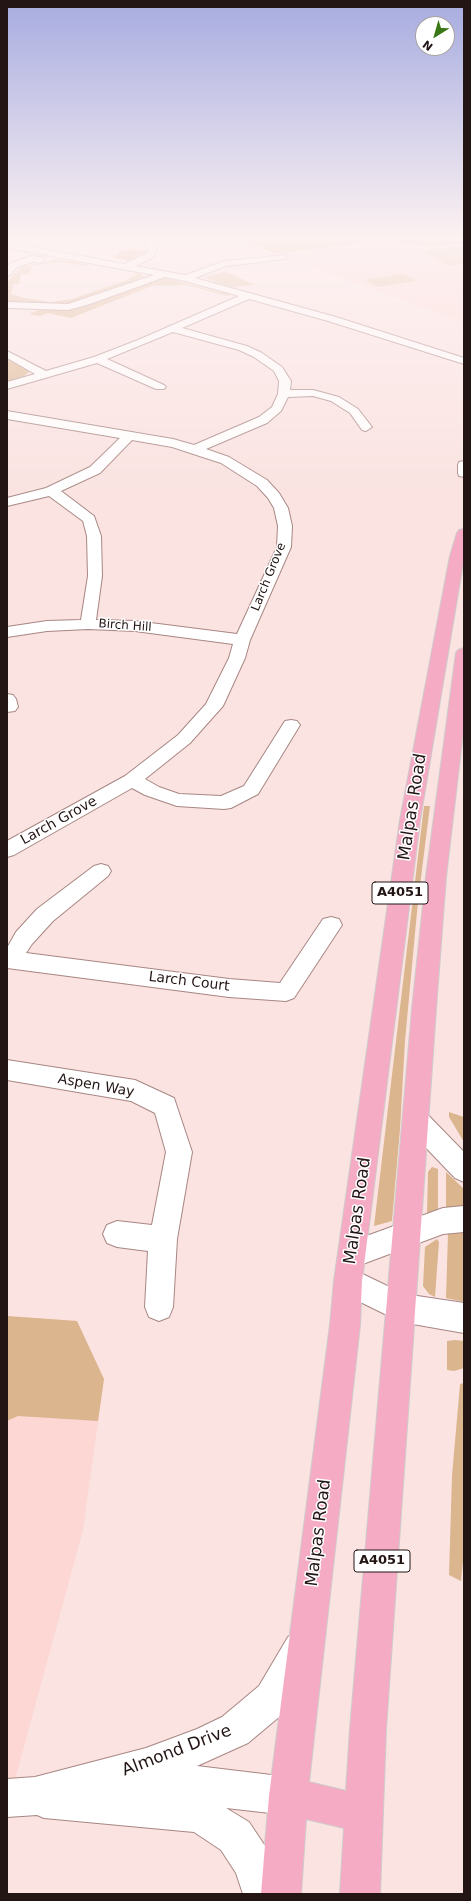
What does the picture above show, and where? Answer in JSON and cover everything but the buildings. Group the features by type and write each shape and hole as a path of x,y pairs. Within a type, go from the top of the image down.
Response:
{"main road":[{"name":"Malpas Road","path":"281,1894 288,1796 345,1325 350,1268 410,820 457,556 464,533"},
{"name":"Malpas Road","path":"360,1894 368,1729 436,876 464,652"},
{"path":"288,1796 364,1814"}],"street":[{"path":"7,386 98,359 173,329 243,348 270,362 278,369 285,381 284,394 277,409 262,420 195,449"},
{"path":"363,329 464,361"},
{"path":"7,354 45,375"},
{"path":"98,359 160,387"},
{"path":"284,394 313,393 335,399 354,411 366,427"},
{"name":"Larch Grove","path":"7,415 173,443 225,460 262,483 274,496 281,508 285,526 284,547 242,640 237,658 214,706 184,739 132,780 7,850"},
{"path":"7,502 51,491 94,470 129,436"},
{"path":"464,465 464,473"},
{"path":"51,491 89,519 94,536 95,576 88,624"},
{"name":"Birch Hill","path":"7,632 47,626 88,624 135,626 242,640"},
{"path":"132,780 152,791 176,800 224,803 251,790 290,725"},
{"name":"Larch Court","path":"101,871 45,915 24,938 9,960 229,988 286,992 331,925"},
{"name":"Aspen Way","path":"7,1070 135,1091 165,1106 180,1152 163,1239 159,1306"},
{"path":"416,1120 464,1170"},
{"path":"464,1219 443,1221 407,1235 350,1268 401,1308 464,1318"},
{"path":"116,1234 163,1239"},
{"name":"Almond Drive","path":"18,1798 146,1767 206,1744 235,1730 272,1699 306,1638"},
{"name":"Almond Drive","path":"18,1798 179,1783 288,1796"},
{"path":"18,1798 200,1813 235,1836 253,1864 263,1894"}],"shaded area":[{"path":"7,359 29,372 24,376 7,381"},
{"path":"424,806 430,806 418,901 405,1041 400,1129 392,1221 374,1226"},
{"path":"449,1112 464,1117 464,1142 449,1117"},
{"path":"432,1167 438,1169 438,1210 427,1214 428,1172"},
{"path":"446,1172 464,1189 464,1206 446,1210"},
{"path":"452,1231 464,1231 464,1302 446,1298 448,1234"},
{"path":"437,1239 439,1242 435,1297 429,1294 423,1286 425,1247"},
{"path":"7,1316 77,1321 104,1379 83,1530 10,1798 7,1798"},
{"path":"7,1316 77,1321 104,1379 98,1421 18,1416 7,1421"},
{"path":"447,1341 464,1341 464,1368 454,1371 447,1370"},
{"path":"464,1383 464,1552 461,1581 449,1575 452,1476 460,1384"}]}
